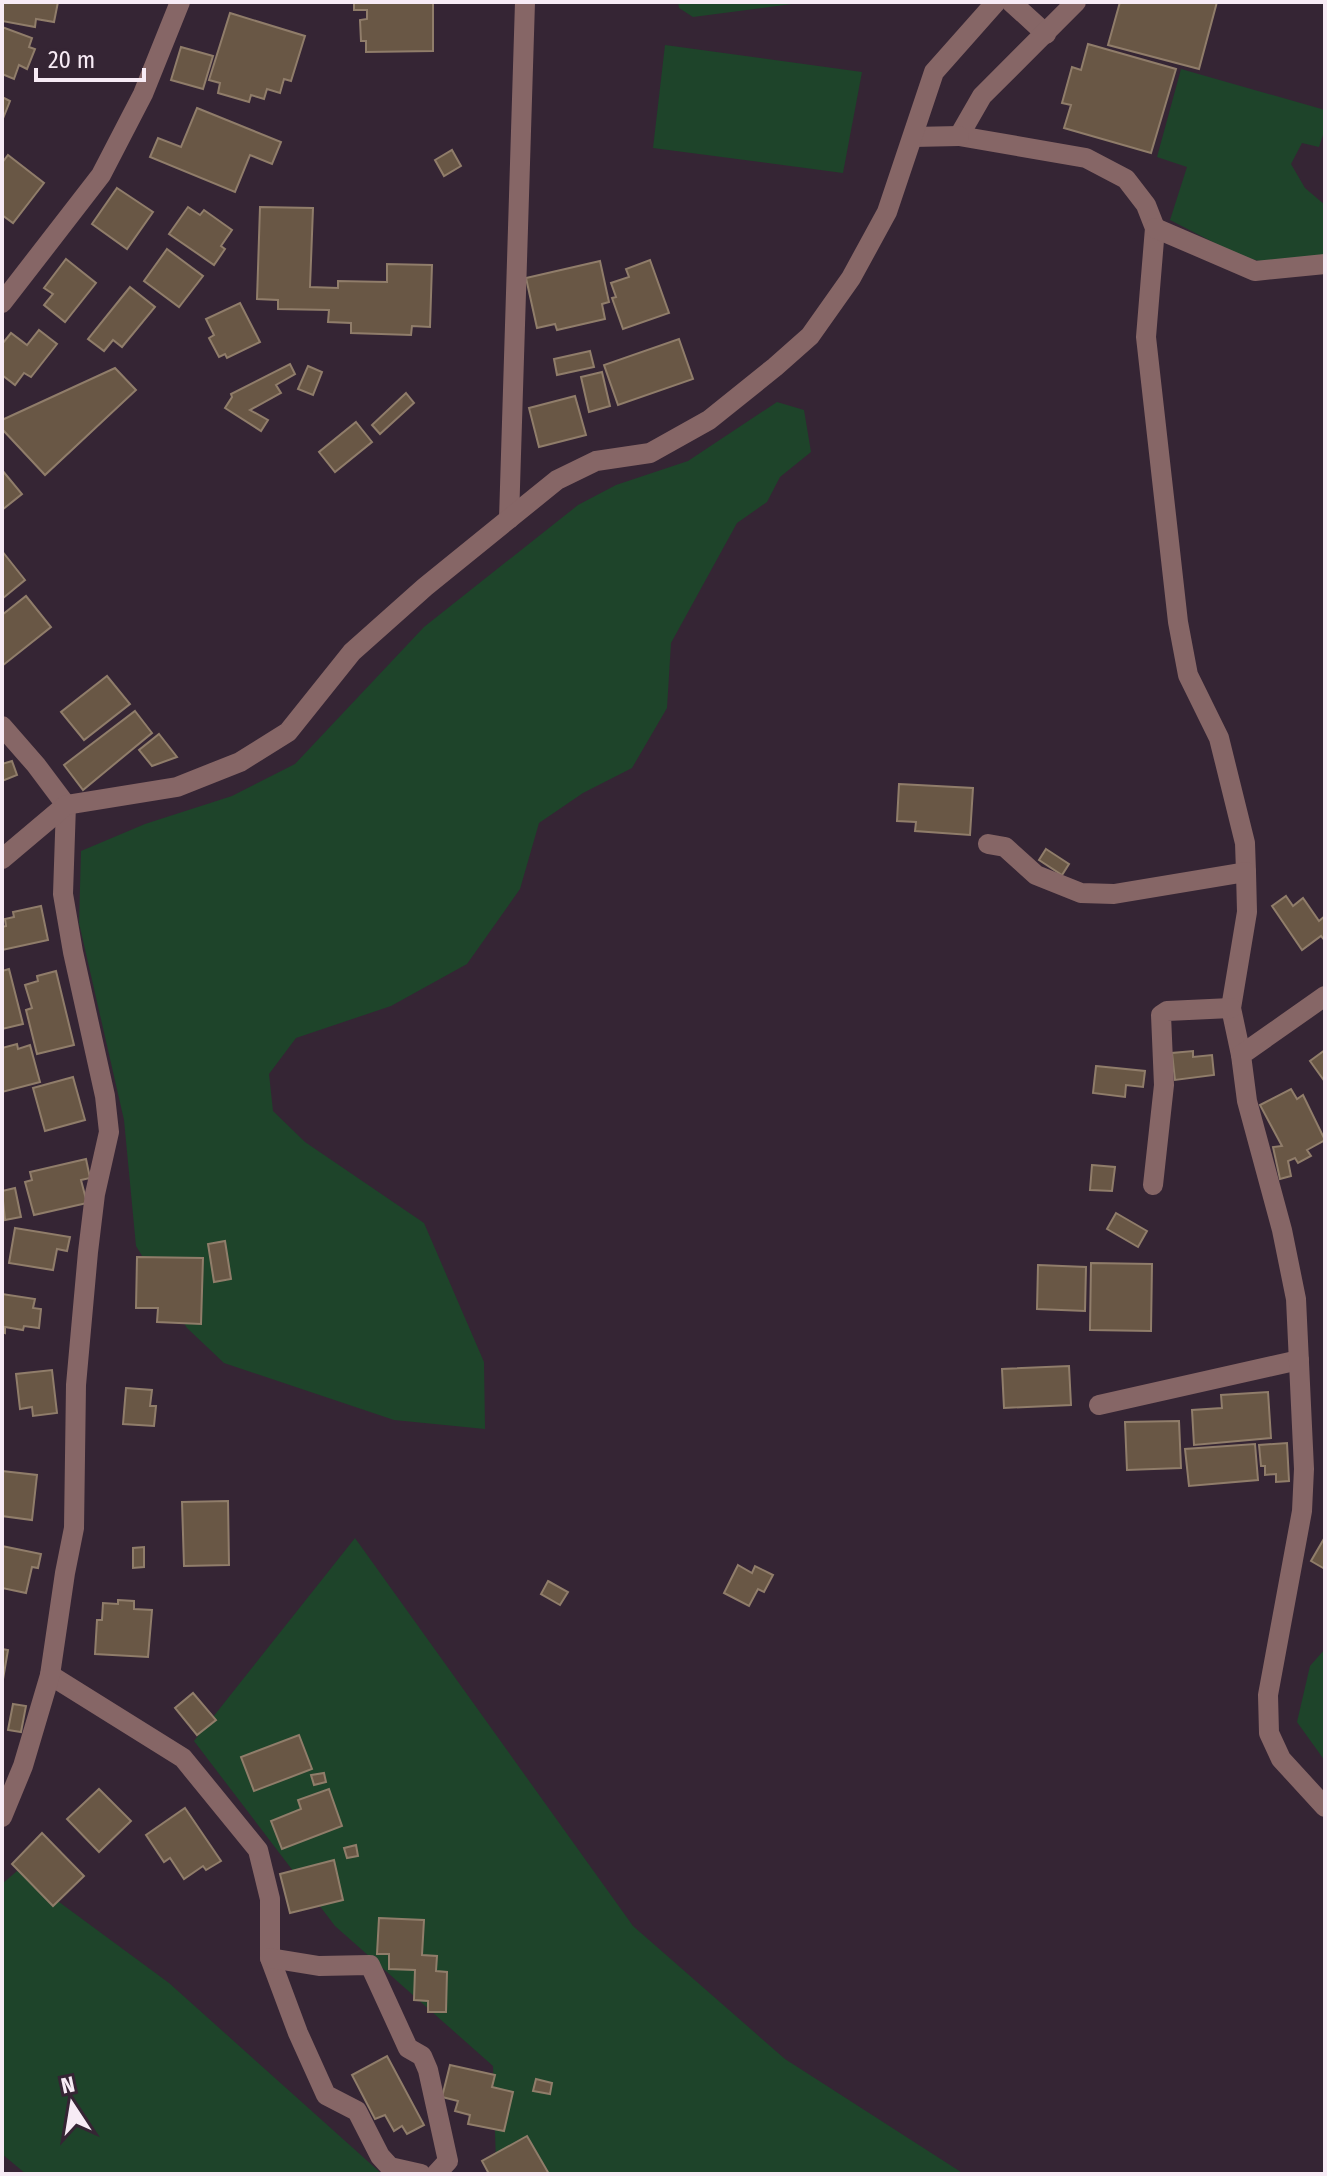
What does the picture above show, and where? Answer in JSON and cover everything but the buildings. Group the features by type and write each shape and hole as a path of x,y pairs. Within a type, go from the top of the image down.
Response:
{"street":[{"path":"2,303 101,175 143,94 180,2"},
{"path":"509,519 525,2"},
{"path":"2,859 66,805 177,787 240,762 288,732 352,652 425,587 557,480 596,461 650,453 709,420 810,336 851,278 887,212 934,72 996,2"},
{"path":"1011,2 1046,34"},
{"path":"959,136 982,96 1076,2"},
{"path":"913,137 959,136 1086,158 1126,179 1146,205 1155,228 1146,337 1178,622 1188,675 1219,738 1245,843 1247,912 1231,1008 1247,1101 1282,1230 1296,1299 1304,1469 1302,1511 1268,1695 1269,1733 1281,1759 1325,1807"},
{"path":"1155,228 1255,271 1325,264"},
{"path":"2,726 66,805 63,894 105,1096 109,1132 95,1194 76,1385 74,1528 50,1675 23,1766 2,1817"},
{"path":"988,844 1005,847 1036,875 1081,893 1114,894 1246,872"},
{"path":"1241,1055 1325,996"},
{"path":"1153,1185 1164,1085 1161,1015 1167,1011 1231,1008"},
{"path":"1099,1405 1299,1360"},
{"path":"50,1675 183,1758 258,1850 270,1899 270,1958 298,2033 326,2095 357,2111 380,2156 390,2167 421,2174"},
{"path":"270,1958 319,1966 370,1965 408,2048 422,2056 428,2070 448,2161 436,2174"}],"green space":[{"path":"678,2 807,2 693,17 679,8"},
{"path":"665,45 862,72 843,173 653,148"},
{"path":"1181,69 1325,110 1325,129 1319,147 1302,143 1291,164 1305,188 1325,205 1325,258 1275,265 1240,256 1170,220 1187,167 1157,157"},
{"path":"777,402 804,410 811,452 780,477 767,502 737,523 671,643 667,708 632,768 583,793 539,823 520,889 467,964 391,1006 296,1038 269,1074 273,1111 305,1142 424,1223 484,1362 485,1429 394,1420 224,1363 187,1328 136,1246 124,1120 79,923 81,851 145,824 232,796 295,764 424,627 578,505 616,485 688,461"},
{"path":"355,1538 633,1926 785,2059 964,2174 485,2174 496,2163 493,2066 335,1926 194,1741"},
{"path":"1325,1649 1325,1761 1297,1722 1310,1666"},
{"path":"17,1871 169,1983 382,2174 26,2174 2,2154 2,1884"}]}
